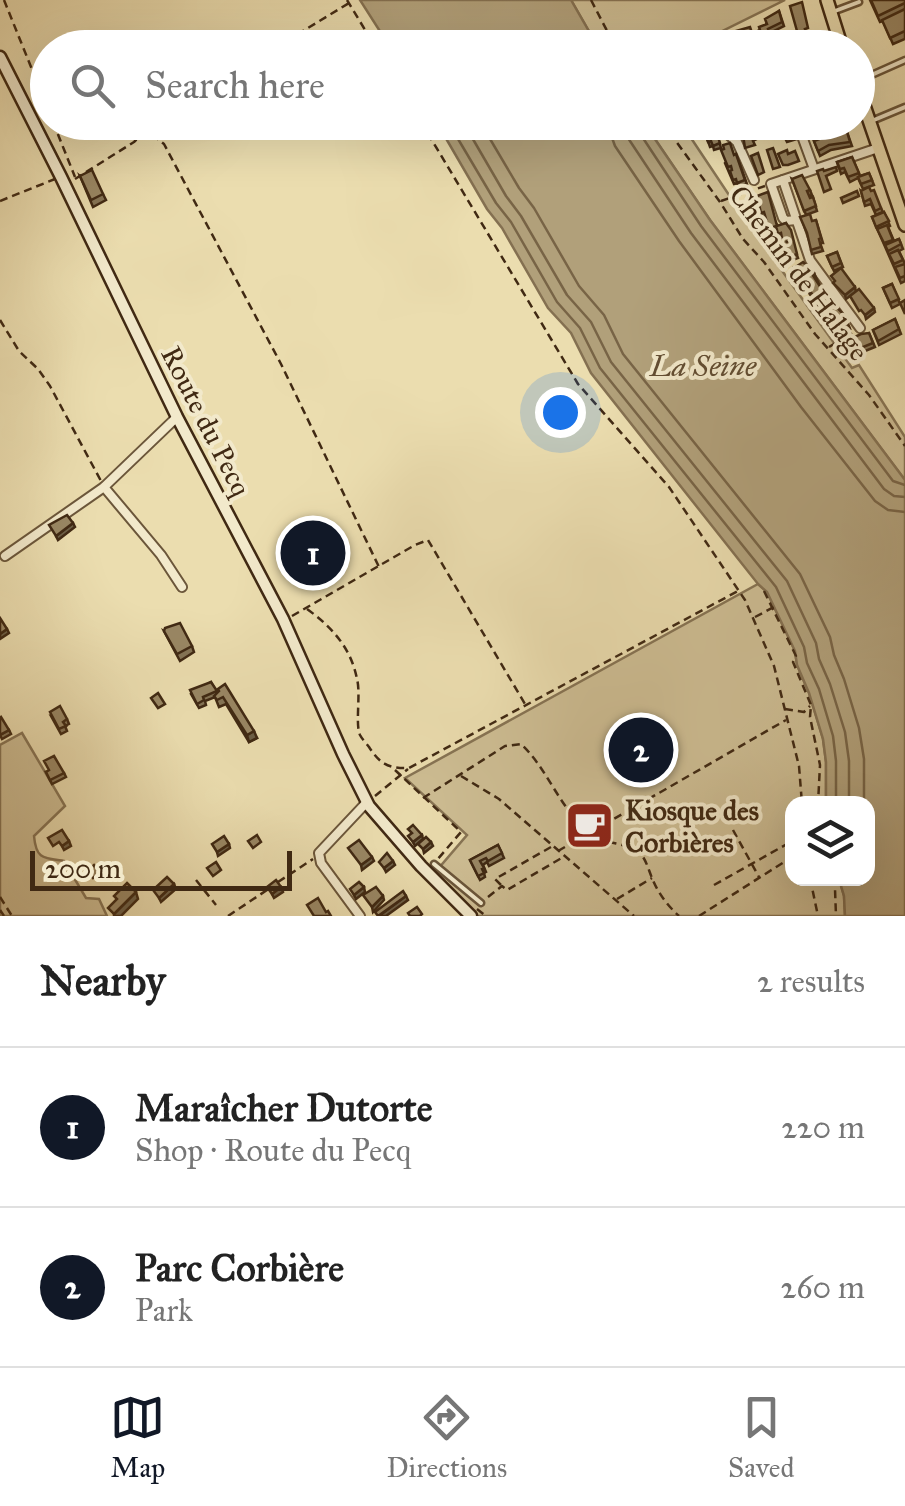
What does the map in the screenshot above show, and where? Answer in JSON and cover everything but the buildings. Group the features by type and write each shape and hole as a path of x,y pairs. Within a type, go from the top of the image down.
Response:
{"main road":[{"path":"831,6 838,30"},
{"name":"Route du Pecq","path":"0,56 30,112"},
{"path":"875,139 905,225"},
{"name":"Route du Pecq","path":"45,140 177,417 283,619 368,804 471,916"}],"street":[{"path":"735,140 754,180"},
{"path":"803,140 814,169"},
{"path":"796,220 783,218 772,184 878,148"},
{"path":"783,180 810,260 860,328"},
{"path":"5,556 104,487 177,417"},
{"path":"104,487 182,586"},
{"path":"360,916 318,856 368,804"}],"lane":[{"path":"831,6 859,2"},
{"path":"875,75 905,60"},
{"path":"875,120 905,107"},
{"path":"434,864 481,902"}],"path":[{"path":"4,0 30,64"},
{"path":"591,0 607,30"},
{"path":"303,30 348,1 365,30"},
{"path":"57,140 67,180"},
{"path":"0,201 67,180 135,140"},
{"path":"160,140 281,364 379,567"},
{"path":"432,140 578,384 670,487 740,590 769,651 799,766 801,796"},
{"name":"Chemin de Halage","path":"675,140 743,240 905,446"},
{"path":"720,202 772,184"},
{"path":"0,320 50,386 104,487"},
{"path":"828,348 860,328"},
{"path":"283,619 428,540 526,705"},
{"path":"368,804 408,768 740,590"},
{"path":"764,590 796,656 793,662 811,705 820,765 818,796"},
{"path":"754,617 774,608"},
{"path":"307,609 326,624 345,648 357,677 359,734 383,764 408,768"},
{"path":"784,708 804,712 811,705"},
{"path":"558,851 788,719"},
{"path":"424,798 505,746 521,744 589,833 602,841 630,847 645,859 658,892 678,916"},
{"path":"394,768 461,832 434,864"},
{"path":"460,776 499,799 634,916"},
{"path":"734,830 760,878"},
{"path":"714,885 785,845"},
{"path":"553,846 496,878 507,890 564,856"},
{"path":"228,916 318,856"},
{"path":"699,916 785,862"},
{"path":"616,900 652,878"},
{"path":"196,880 216,905"},
{"path":"488,897 502,886"},
{"path":"812,886 818,916"},
{"path":"834,886 836,916"},
{"path":"0,897 12,916"},
{"path":"0,910 4,916"}],"shaded area":[{"path":"571,0 785,0 724,30 588,30"},
{"path":"656,140 692,140 852,368 859,365 905,437 905,480 710,220"},
{"path":"758,584 767,592 795,651 823,739 826,762 826,796 785,796 785,886 841,886 845,916 471,916 432,876 467,835 405,778"},
{"path":"22,733 65,806 34,836 37,849 46,858 64,861 86,898 99,899 107,916 0,916 0,745"}],"water":[{"path":"360,0 571,0 588,30 379,30"},
{"name":"La Seine","path":"447,140 656,140 710,220 905,480 905,916 845,916 841,886 875,886 875,796 826,796 823,739 795,651 767,592 591,373 571,333 548,308"}],"place":[{"name":"Maraîcher Dutorte","path":"313,553"},
{"name":"Parc Corbière","path":"641,750"},
{"name":"Kiosque des Corbières","path":"590,826"}]}
